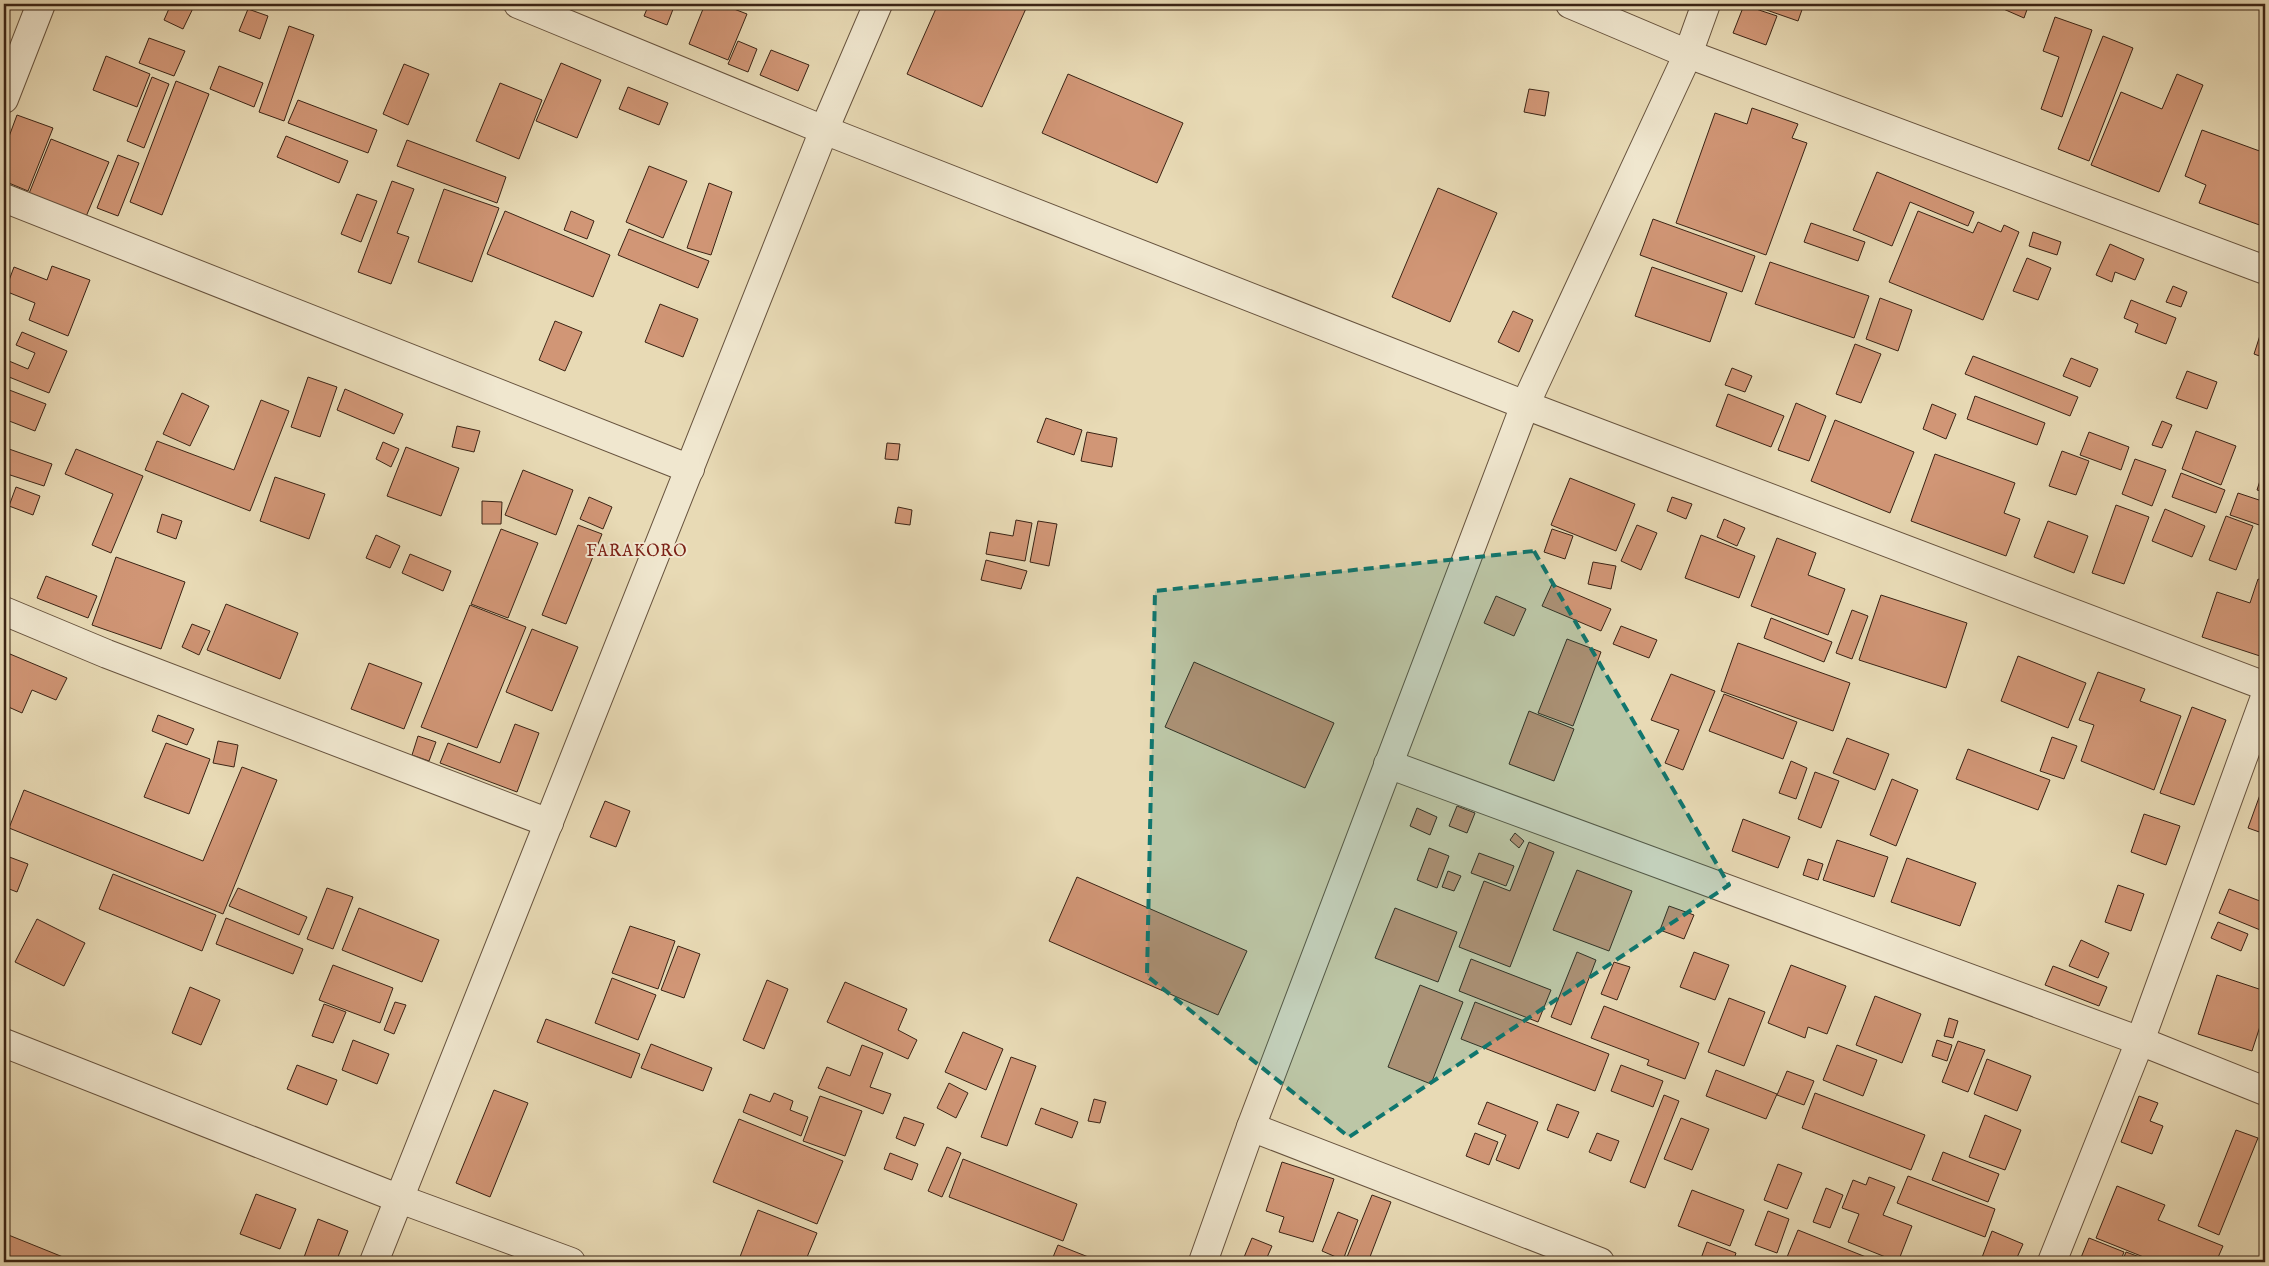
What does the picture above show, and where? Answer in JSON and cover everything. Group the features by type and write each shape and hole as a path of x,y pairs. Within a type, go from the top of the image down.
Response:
{"street":[{"path":"4,99 41,4"},
{"path":"518,4 824,130 1525,405 2265,686"},
{"path":"374,1262 824,130 878,4"},
{"path":"1570,4 1688,54 2265,270"},
{"path":"1203,1262 1251,1127 1525,405 1688,54 1706,4"},
{"path":"4,198 690,469"},
{"path":"4,611 107,654 548,823"},
{"path":"2052,1262 2140,1041 2265,697"},
{"path":"1388,764 2140,1041 2265,1091"},
{"path":"4,1043 400,1198 571,1262"},
{"path":"1251,1127 1600,1262"}],"highlighted area":[{"path":"1534,551 1729,885 1349,1137 1147,976 1155,591"}],"building":[{"path":"171,4 195,4 183,29 164,20"},
{"path":"649,4 675,4 667,25 644,16"},
{"path":"705,4 721,4 747,14 728,60 689,44"},
{"path":"938,4 1028,4 982,107 907,74"},
{"path":"1755,4 1804,4 1798,21 1755,6"},
{"path":"1992,4 2029,4 2024,18"},
{"path":"1744,5 1777,16 1766,45 1733,33"},
{"path":"248,9 268,16 260,39 239,31"},
{"path":"2055,17 2092,30 2062,117 2041,109 2059,57 2043,51"},
{"path":"289,26 314,35 284,121 259,112"},
{"path":"2103,36 2133,48 2089,161 2058,149"},
{"path":"149,38 185,51 174,76 139,63"},
{"path":"738,41 757,49 748,72 728,64"},
{"path":"771,50 809,65 798,91 760,75"},
{"path":"106,56 150,74 137,107 93,90"},
{"path":"561,63 601,80 577,138 536,121"},
{"path":"404,64 429,74 408,125 383,114"},
{"path":"219,66 263,83 254,107 210,89"},
{"path":"1068,74 1183,123 1157,183 1042,133"},
{"path":"2177,74 2203,85 2159,192 2091,165 2121,92 2162,109"},
{"path":"152,77 169,84 144,148 127,141"},
{"path":"176,81 209,94 162,215 130,202"},
{"path":"500,83 542,100 519,159 476,141"},
{"path":"628,87 668,103 659,125 619,109"},
{"path":"1529,89 1549,92 1545,116 1524,112"},
{"path":"298,100 377,130 368,153 288,123"},
{"path":"1752,108 1798,124 1792,138 1807,143 1766,255 1676,223 1715,113 1747,124"},
{"path":"17,115 53,128 28,191 4,181 4,150"},
{"path":"2202,130 2265,153 2265,227 2199,203 2206,185 2185,176"},
{"path":"286,136 348,161 339,183 277,157"},
{"path":"51,139 109,162 85,219 28,196"},
{"path":"407,140 506,177 497,203 397,166"},
{"path":"118,155 139,163 118,216 97,208"},
{"path":"649,166 687,181 663,238 626,222"},
{"path":"1877,172 1974,212 1968,226 1910,202 1892,246 1853,230"},
{"path":"392,181 414,189 397,233 409,237 391,284 358,272"},
{"path":"709,183 732,192 711,255 687,248"},
{"path":"1438,188 1497,213 1450,322 1392,297"},
{"path":"444,189 499,208 472,282 418,262"},
{"path":"357,194 377,201 361,242 341,234"},
{"path":"505,211 610,255 593,297 487,254"},
{"path":"571,211 594,221 587,239 564,230"},
{"path":"1918,211 1973,233 1978,222 2001,232 2004,225 2019,232 1983,320 1889,282"},
{"path":"1653,219 1755,256 1742,292 1640,255"},
{"path":"1811,223 1865,242 1858,261 1804,242"},
{"path":"629,229 709,261 698,288 618,255"},
{"path":"2033,232 2061,242 2057,255 2029,246"},
{"path":"2110,244 2144,259 2135,280 2115,272 2112,282 2096,275"},
{"path":"2027,258 2051,268 2038,300 2013,291"},
{"path":"1770,262 1869,296 1854,338 1755,304"},
{"path":"52,266 90,280 68,336 29,320 35,303 5,291 14,267 47,280"},
{"path":"1652,267 1727,293 1710,342 1635,316"},
{"path":"2173,286 2187,292 2181,307 2166,302"},
{"path":"1880,298 1912,310 1898,351 1866,339"},
{"path":"2131,300 2176,318 2166,344 2135,332 2138,324 2124,318"},
{"path":"660,304 698,319 683,357 645,342"},
{"path":"1513,311 1533,320 1519,352 1498,342"},
{"path":"555,321 582,332 565,371 539,360"},
{"path":"2263,326 2265,327 2265,358 2254,354"},
{"path":"22,332 67,351 49,393 4,375 9,361 28,369 35,353 16,345"},
{"path":"1855,344 1881,354 1861,403 1836,394"},
{"path":"1973,356 2078,397 2070,416 1965,374"},
{"path":"2071,358 2098,369 2090,387 2063,376"},
{"path":"1732,368 1752,376 1745,392 1725,385"},
{"path":"2187,371 2217,382 2207,409 2176,398"},
{"path":"308,377 337,387 320,437 291,427"},
{"path":"4,388 46,404 35,431 4,419"},
{"path":"345,389 403,414 394,434 337,410"},
{"path":"182,393 209,406 190,446 163,434"},
{"path":"1728,394 1784,416 1771,447 1716,426"},
{"path":"1975,396 2045,423 2037,445 1967,419"},
{"path":"261,400 289,411 250,511 145,470 157,441 234,470"},
{"path":"1796,403 1826,416 1809,461 1778,450"},
{"path":"1932,404 1956,414 1946,439 1923,429"},
{"path":"1046,418 1082,430 1074,455 1037,442"},
{"path":"1835,420 1914,452 1890,513 1811,481"},
{"path":"2162,421 2172,425 2162,448 2152,445"},
{"path":"457,426 480,431 474,452 452,447"},
{"path":"2196,431 2236,446 2221,485 2182,469"},
{"path":"1087,432 1117,438 1112,467 1081,461"},
{"path":"2089,432 2129,447 2121,470 2080,455"},
{"path":"383,442 399,449 391,467 376,459"},
{"path":"887,443 900,444 898,460 885,459"},
{"path":"406,447 459,468 441,516 387,496"},
{"path":"9,449 52,464 44,486 4,473 4,464"},
{"path":"76,449 143,476 111,553 92,545 113,494 65,474"},
{"path":"2062,451 2089,461 2076,495 2049,486"},
{"path":"1935,454 2015,483 2004,513 2020,519 2006,556 1911,521"},
{"path":"2135,459 2166,470 2152,506 2122,494"},
{"path":"2265,465 2265,492 2257,490"},
{"path":"523,470 573,490 556,535 505,515"},
{"path":"2181,473 2225,490 2216,513 2172,497"},
{"path":"275,477 325,494 309,539 260,521"},
{"path":"1570,478 1635,504 1616,551 1551,525"},
{"path":"16,487 40,496 33,515 9,506"},
{"path":"2238,493 2265,502 2265,527 2230,515"},
{"path":"589,497 612,507 603,529 580,519"},
{"path":"1672,497 1692,504 1686,519 1667,511"},
{"path":"482,501 502,502 501,524 482,524"},
{"path":"2116,505 2149,517 2124,584 2092,573"},
{"path":"898,507 912,510 910,525 895,523"},
{"path":"2165,509 2205,526 2192,557 2152,541"},
{"path":"162,514 182,521 176,539 157,532"},
{"path":"2226,516 2253,526 2236,570 2209,560"},
{"path":"1724,519 1745,528 1737,546 1717,537"},
{"path":"1016,520 1032,523 1025,561 986,554 990,532 1013,536"},
{"path":"1038,521 1057,524 1049,566 1030,562"},
{"path":"2048,521 2088,536 2074,573 2034,557"},
{"path":"578,525 602,534 566,624 542,615"},
{"path":"1637,525 1657,533 1641,570 1621,561"},
{"path":"501,529 538,543 508,618 471,604"},
{"path":"1552,529 1573,536 1565,559 1544,552"},
{"path":"376,535 400,546 390,568 366,558"},
{"path":"1701,535 1755,556 1739,598 1685,578"},
{"path":"1777,538 1816,553 1808,575 1845,589 1828,635 1751,606"},
{"path":"410,554 451,571 443,591 402,573"},
{"path":"116,557 185,582 161,649 92,625"},
{"path":"986,560 1027,571 1021,589 981,580"},
{"path":"1593,562 1616,566 1611,589 1588,584"},
{"path":"46,576 97,596 88,618 37,598"},
{"path":"2258,579 2265,582 2265,642 2260,656 2202,637 2217,592 2250,603"},
{"path":"1552,584 1611,609 1601,631 1542,606"},
{"path":"1881,595 1967,623 1946,688 1859,660"},
{"path":"1496,596 1526,609 1514,636 1484,623"},
{"path":"226,604 298,633 280,679 207,650"},
{"path":"470,605 526,627 477,748 421,727"},
{"path":"1852,610 1868,616 1852,659 1836,653"},
{"path":"1771,618 1832,642 1824,662 1764,638"},
{"path":"192,624 210,631 199,655 182,647"},
{"path":"1621,626 1657,640 1649,658 1613,644"},
{"path":"532,629 578,647 552,711 506,692"},
{"path":"1567,639 1601,652 1573,726 1538,713"},
{"path":"1738,643 1850,683 1833,731 1721,691"},
{"path":"10,654 67,678 56,700 32,690 22,713 4,705 4,668"},
{"path":"2018,656 2086,683 2068,728 2001,701"},
{"path":"1194,662 1334,723 1305,788 1165,727"},
{"path":"369,663 422,683 404,729 351,709"},
{"path":"2098,672 2145,689 2140,701 2181,716 2154,790 2081,761 2094,725 2079,720"},
{"path":"1671,674 1715,691 1683,770 1665,763 1679,730 1651,720"},
{"path":"1724,694 1797,722 1783,759 1709,731"},
{"path":"2192,707 2226,720 2194,805 2160,793"},
{"path":"1529,711 1574,729 1554,781 1509,764"},
{"path":"158,715 194,729 187,745 152,731"},
{"path":"515,724 539,733 517,792 440,763 448,743 500,763"},
{"path":"418,736 436,742 429,761 412,755"},
{"path":"2052,737 2077,746 2064,779 2040,771"},
{"path":"1847,738 1889,754 1875,790 1833,773"},
{"path":"218,741 238,745 234,767 213,763"},
{"path":"166,743 210,759 189,814 144,797"},
{"path":"1968,749 2050,780 2038,810 1956,779"},
{"path":"1791,761 1807,768 1796,799 1779,793"},
{"path":"242,767 277,780 223,914 9,828 24,790 203,861"},
{"path":"1815,772 1839,781 1821,828 1798,819"},
{"path":"1892,779 1918,790 1896,846 1870,835"},
{"path":"2261,792 2265,793 2265,834 2248,828"},
{"path":"605,801 630,811 616,847 590,837"},
{"path":"1457,806 1475,813 1467,833 1449,826"},
{"path":"1417,808 1437,817 1430,835 1410,826"},
{"path":"2144,814 2180,826 2166,865 2131,852"},
{"path":"1743,819 1790,837 1778,868 1732,851"},
{"path":"1515,833 1524,841 1519,848 1510,840"},
{"path":"1837,840 1888,857 1874,897 1823,880"},
{"path":"1529,842 1554,852 1510,967 1459,947 1484,881 1510,891"},
{"path":"1429,848 1449,856 1437,888 1417,880"},
{"path":"1479,853 1514,866 1506,886 1471,873"},
{"path":"4,855 28,864 17,892 4,887"},
{"path":"1907,858 1976,883 1960,926 1891,902"},
{"path":"1808,859 1823,864 1818,880 1803,875"},
{"path":"1577,870 1632,891 1609,951 1553,930"},
{"path":"1448,871 1461,876 1454,891 1442,887"},
{"path":"113,874 216,915 202,951 99,909"},
{"path":"1077,877 1247,951 1218,1015 1049,941"},
{"path":"2118,885 2144,894 2131,931 2105,922"},
{"path":"238,888 307,917 299,935 229,906"},
{"path":"327,888 353,897 333,949 307,939"},
{"path":"2229,889 2265,903 2265,932 2219,913"},
{"path":"1669,906 1694,915 1684,939 1660,930"},
{"path":"359,908 439,940 422,982 342,950"},
{"path":"1395,908 1457,932 1438,982 1375,958"},
{"path":"226,918 303,949 293,974 216,944"},
{"path":"37,919 85,943 64,986 15,962"},
{"path":"2218,922 2248,934 2241,951 2211,938"},
{"path":"630,926 675,941 658,989 612,973"},
{"path":"2081,940 2109,953 2098,978 2069,966"},
{"path":"678,946 700,954 684,998 661,990"},
{"path":"1577,952 1596,960 1571,1025 1551,1017"},
{"path":"1694,952 1729,965 1715,1000 1680,987"},
{"path":"1471,959 1551,990 1538,1022 1459,991"},
{"path":"1614,962 1630,967 1617,1000 1601,994"},
{"path":"333,965 393,988 380,1023 319,1000"},
{"path":"1791,965 1846,986 1827,1034 1808,1027 1805,1038 1768,1023"},
{"path":"2053,966 2107,987 2099,1006 2045,985"},
{"path":"2217,975 2265,991 2265,1011 2252,1051 2198,1034"},
{"path":"612,978 656,995 638,1040 595,1023"},
{"path":"767,980 788,989 764,1049 743,1040"},
{"path":"845,982 907,1009 898,1030 917,1040 908,1059 827,1022"},
{"path":"1420,985 1463,1002 1431,1084 1388,1067"},
{"path":"190,987 220,1000 201,1045 172,1033"},
{"path":"1875,996 1921,1014 1902,1063 1856,1045"},
{"path":"1729,998 1765,1012 1744,1066 1708,1052"},
{"path":"395,1002 406,1005 394,1034 384,1030"},
{"path":"1475,1002 1609,1054 1595,1091 1461,1039"},
{"path":"324,1004 346,1012 333,1043 312,1036"},
{"path":"1604,1006 1699,1043 1685,1079 1647,1065 1649,1060 1591,1038"},
{"path":"1949,1018 1958,1021 1953,1038 1944,1036"},
{"path":"546,1019 640,1054 631,1078 537,1042"},
{"path":"963,1032 1003,1049 986,1090 945,1072"},
{"path":"353,1040 389,1054 377,1084 342,1070"},
{"path":"1937,1040 1952,1045 1947,1061 1932,1056"},
{"path":"1958,1041 1985,1050 1968,1092 1942,1082"},
{"path":"651,1044 712,1068 703,1091 641,1068"},
{"path":"862,1045 883,1053 870,1087 891,1094 883,1114 818,1088 827,1067 850,1076"},
{"path":"1837,1045 1877,1060 1863,1096 1823,1080"},
{"path":"1011,1057 1036,1066 1007,1146 981,1137"},
{"path":"1987,1059 2031,1076 2017,1111 1974,1094"},
{"path":"297,1065 337,1080 327,1105 287,1089"},
{"path":"1621,1065 1663,1081 1653,1107 1611,1091"},
{"path":"1716,1070 1777,1094 1766,1119 1706,1096"},
{"path":"1787,1071 1814,1081 1804,1105 1777,1095"},
{"path":"949,1083 968,1093 956,1118 937,1108"},
{"path":"494,1090 528,1103 490,1197 456,1183"},
{"path":"774,1093 793,1101 790,1110 808,1117 801,1136 743,1112 750,1094 770,1102"},
{"path":"1815,1093 1925,1135 1911,1170 1802,1128"},
{"path":"1664,1095 1679,1101 1645,1188 1630,1182"},
{"path":"820,1096 862,1111 845,1156 803,1141"},
{"path":"2139,1096 2158,1103 2150,1121 2163,1126 2152,1154 2121,1142"},
{"path":"1094,1099 1106,1102 1100,1123 1088,1121"},
{"path":"1487,1102 1538,1122 1519,1169 1496,1160 1506,1135 1478,1124"},
{"path":"1557,1104 1579,1112 1568,1138 1547,1130"},
{"path":"1041,1108 1078,1122 1072,1138 1035,1124"},
{"path":"1985,1115 2021,1130 2005,1170 1969,1157"},
{"path":"904,1117 924,1124 915,1146 896,1138"},
{"path":"1681,1118 1709,1129 1692,1170 1664,1159"},
{"path":"739,1119 843,1161 817,1224 713,1182"},
{"path":"2236,1130 2258,1138 2219,1235 2198,1226"},
{"path":"1475,1133 1498,1142 1489,1165 1466,1156"},
{"path":"1597,1133 1619,1141 1611,1161 1589,1152"},
{"path":"947,1147 961,1153 942,1197 928,1191"},
{"path":"1943,1152 1999,1174 1988,1202 1932,1180"},
{"path":"890,1153 918,1164 912,1180 884,1169"},
{"path":"963,1159 1077,1204 1063,1241 949,1197"},
{"path":"1282,1162 1334,1179 1313,1242 1279,1232 1284,1217 1266,1211"},
{"path":"1778,1164 1802,1173 1787,1209 1764,1200"},
{"path":"1908,1176 1995,1209 1985,1237 1897,1203"},
{"path":"1869,1177 1895,1187 1883,1215 1912,1226 1898,1262 1848,1242 1859,1214 1842,1208 1853,1180 1866,1185"},
{"path":"2117,1186 2165,1205 2158,1220 2223,1246 2216,1262 2156,1262 2096,1238"},
{"path":"1826,1188 1843,1195 1830,1228 1813,1222"},
{"path":"1692,1190 1744,1210 1730,1246 1678,1226"},
{"path":"256,1194 296,1209 280,1249 240,1234"},
{"path":"1372,1195 1391,1202 1368,1262 1345,1262"},
{"path":"758,1210 817,1233 805,1262 738,1262"},
{"path":"1768,1211 1789,1219 1777,1253 1755,1245"},
{"path":"1338,1212 1358,1220 1343,1260 1322,1251"},
{"path":"318,1219 348,1231 336,1262 308,1262 303,1260"},
{"path":"1798,1230 1866,1257 1865,1262 1785,1262"},
{"path":"1992,1231 2023,1244 2015,1262 1987,1262 1981,1260"},
{"path":"6,1234 63,1257 61,1262 4,1262 4,1240"},
{"path":"1252,1238 1272,1246 1265,1262 1242,1262"},
{"path":"2089,1238 2124,1252 2120,1262 2087,1262 2080,1260"},
{"path":"1707,1242 1736,1253 1733,1262 1700,1261"},
{"path":"1058,1245 1101,1262 1051,1262"},
{"path":"2126,1252 2153,1262 2122,1262"}],"district":[{"name":"FARAKORO","path":"637,552"}]}
